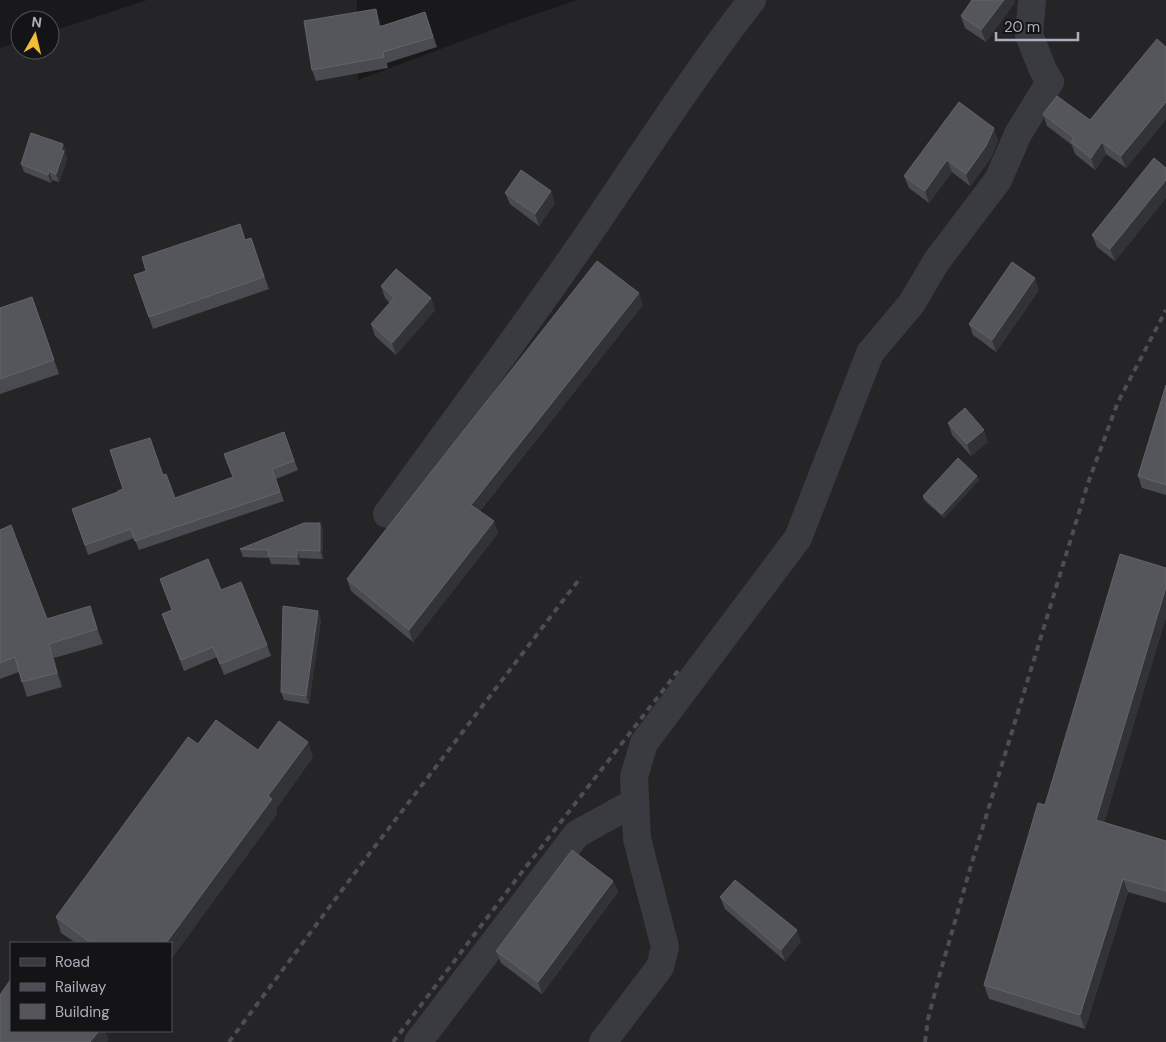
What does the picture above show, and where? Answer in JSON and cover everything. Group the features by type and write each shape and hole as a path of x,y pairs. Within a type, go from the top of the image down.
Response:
{"lane":[{"path":"387,514 589,233 681,95 752,0"},
{"path":"603,1042 660,967 665,947 637,840 634,777 644,742 798,538 870,353 912,303 936,262 998,180 1018,134 1050,82 1029,35 1032,0"},
{"path":"418,1042 578,834 635,802"}],"shaded area":[{"path":"147,0 357,0 358,80 577,0 1166,0 1166,1042 0,1042 0,48 10,44 10,60 60,60 60,29"}],"building":[{"path":"972,0 1004,0 981,30 961,16"},
{"path":"376,9 379,27 425,12 433,37 383,52 384,57 312,70 304,21"},
{"path":"1157,39 1166,47 1166,102 1121,156 1102,142 1091,158 1071,142 1074,138 1043,114 1057,96 1090,120"},
{"path":"959,102 994,128 986,146 966,174 947,160 925,191 904,176"},
{"path":"31,133 63,144 61,150 64,151 56,174 49,171 48,175 21,164"},
{"path":"1154,158 1166,168 1166,180 1110,249 1092,235"},
{"path":"521,170 551,191 535,214 505,193"},
{"path":"240,224 245,240 251,238 264,277 149,317 134,275 146,271 142,257"},
{"path":"597,261 639,293 471,505 494,521 409,630 347,579"},
{"path":"1012,262 1035,278 992,340 969,324"},
{"path":"396,269 431,298 392,343 371,324 394,298 381,286"},
{"path":"32,297 54,360 0,379 0,308"},
{"path":"1166,385 1166,485 1138,476"},
{"path":"965,408 984,430 967,444 948,423"},
{"path":"284,432 294,461 272,469 280,492 135,541 131,529 85,545 72,509 123,489 110,450 150,438 163,475 166,474 175,498 233,477 224,454"},
{"path":"958,458 977,476 942,514 923,496"},
{"path":"304,523 320,523 320,551 297,550 297,557 268,556 269,550 240,549"},
{"path":"11,525 47,619 90,606 97,629 49,644 57,673 22,682 15,657 0,663 0,530"},
{"path":"1120,554 1166,568 1166,587 1096,820 1166,841 1166,891 1123,879 1080,1015 984,985 1038,803 1045,805"},
{"path":"208,559 221,590 241,582 267,645 220,664 213,647 181,660 162,614 172,610 160,579"},
{"path":"283,606 318,611 306,696 281,692"},
{"path":"216,720 258,750 279,721 308,742 268,796 272,799 167,942 90,942 56,917 188,737 198,744"},
{"path":"572,850 613,881 538,982 496,951"},
{"path":"735,880 797,930 781,950 720,897"},
{"path":"10,980 10,1032 98,1032 90,1042 0,1042 0,995"}],"railway":[{"path":"925,1042 928,1019 970,869 1088,483 1118,402 1166,310"},
{"path":"229,1042 357,870 581,577"},
{"path":"393,1042 678,671"}]}
